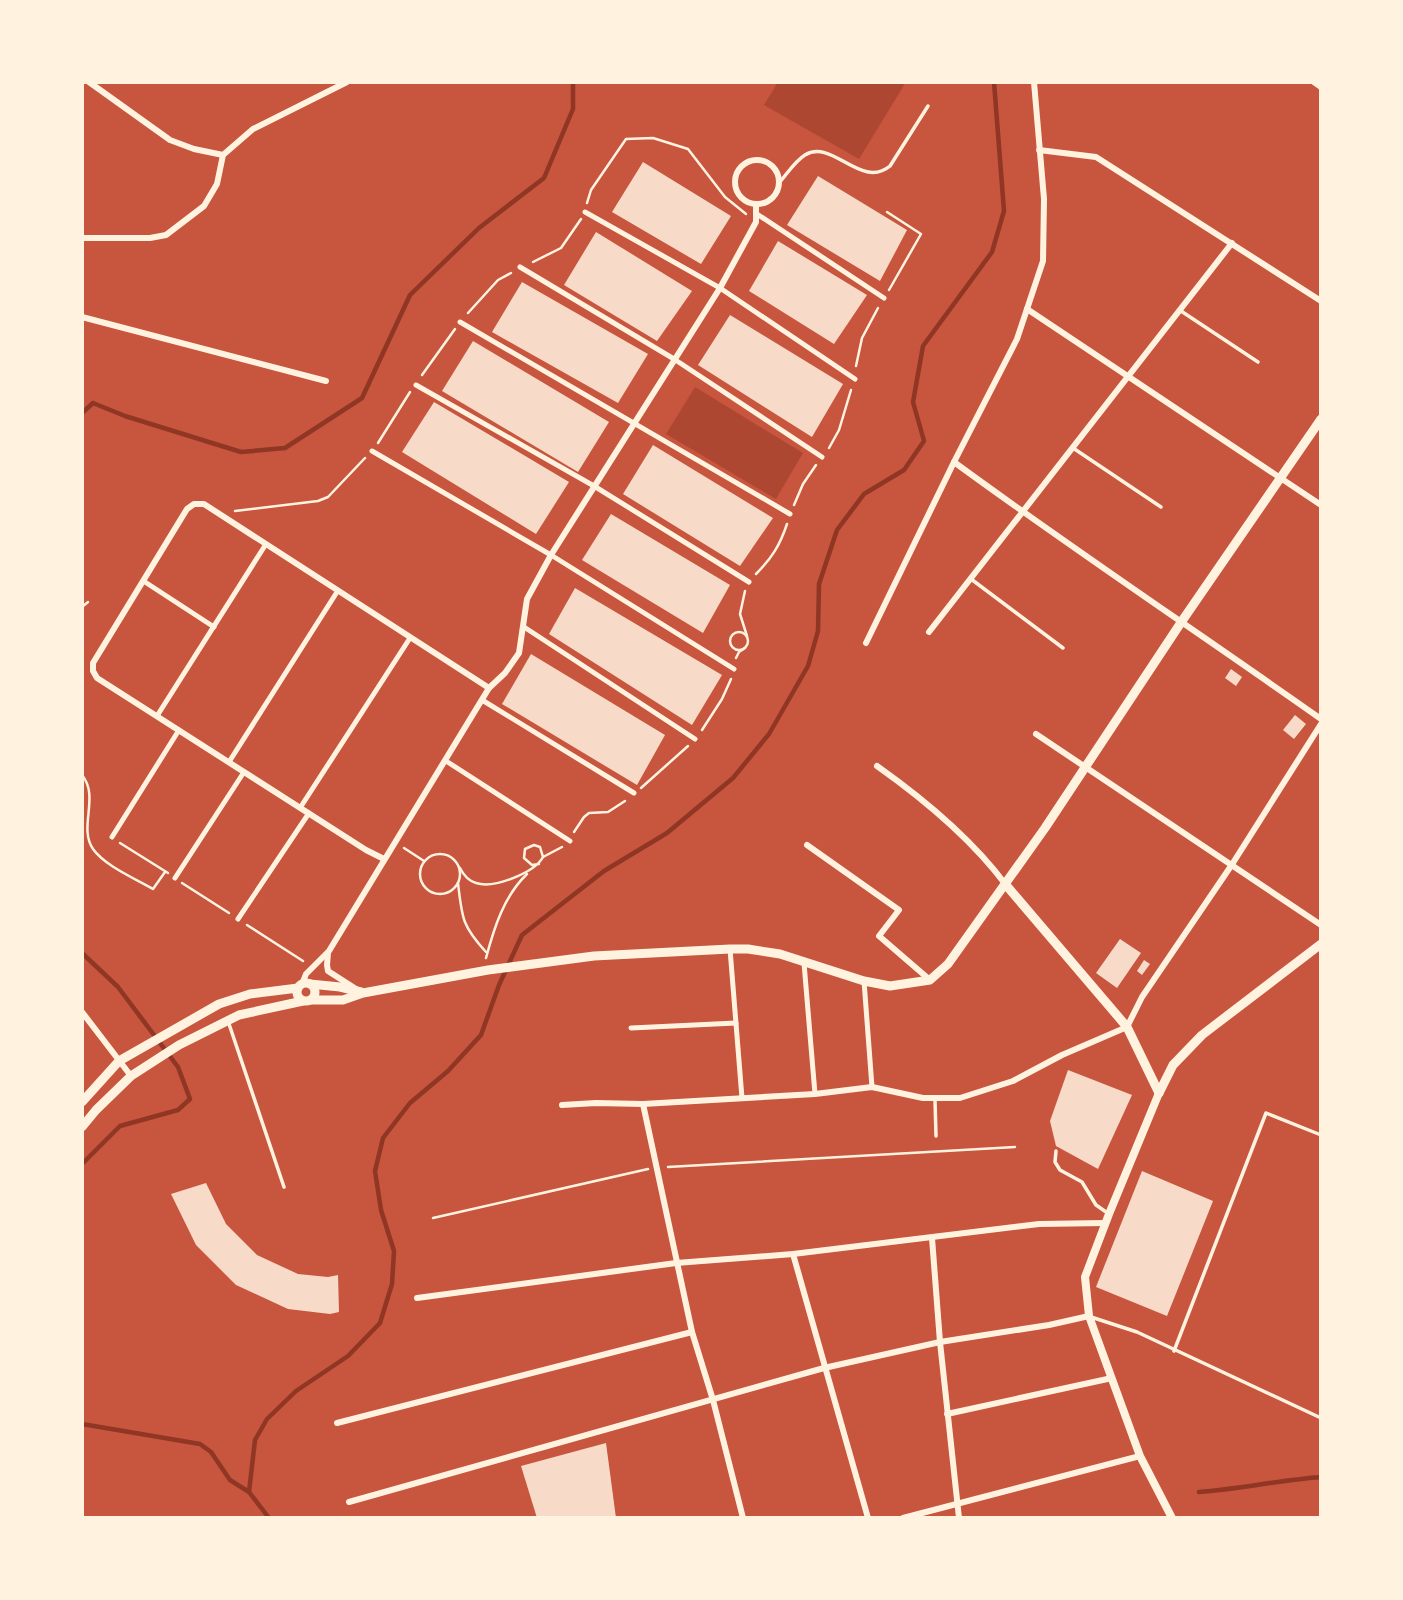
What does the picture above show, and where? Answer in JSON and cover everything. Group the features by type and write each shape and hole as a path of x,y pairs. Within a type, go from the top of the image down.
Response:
{"main road":[{"path":"82,1127 131,1076 180,1045 227,1019 307,1001 343,999 484,971 594,956 748,948 780,954 864,981 890,986 930,980 948,964 1006,885 1321,419"},
{"path":"1006,885 1127,1027 1159,1093"},
{"path":"1159,1093 1172,1065 1202,1035 1321,944"},
{"path":"82,1102 119,1061 172,1029 233,998 303,985 340,987 363,993"},
{"path":"303,985 298,997 307,1001"},
{"path":"303,985 315,990 315,996 307,1001"}],"street":[{"path":"89,82 170,140 194,149 223,155"},
{"path":"82,239 150,238 166,235 204,206 217,184 223,155 253,130 347,82"},
{"path":"866,643 1017,339 1043,261 1044,199 1034,82"},
{"path":"1314,82 1321,87"},
{"path":"1038,150 1096,157 1321,301"},
{"path":"758,160 766,162 778,175 779,183 772,199 756,205 748,202 736,190 734,181 742,166 758,160"},
{"path":"303,985 306,974 329,951 489,688 505,673 519,653 527,599 551,555 720,288 756,218 756,205"},
{"path":"585,212 720,288 855,379"},
{"path":"756,218 884,298"},
{"path":"929,632 1232,243"},
{"path":"520,268 674,359 822,457"},
{"path":"1027,309 1321,505"},
{"path":"82,317 326,381"},
{"path":"460,323 790,514"},
{"path":"416,384 594,486 749,583"},
{"path":"372,451 551,555 734,668"},
{"path":"562,1105 643,1104 815,1094 872,1087 923,1098 960,1098 1013,1081 1062,1055 1127,1027 1142,997 1231,866 1321,722 954,462"},
{"path":"384,859 97,678 93,671 93,663 145,582 187,509 194,504 204,504 489,688"},
{"path":"157,716 266,544"},
{"path":"145,582 214,627"},
{"path":"229,762 337,592"},
{"path":"524,627 695,739"},
{"path":"300,808 410,638"},
{"path":"482,700 635,793"},
{"path":"112,837 179,730"},
{"path":"1037,734 1321,925"},
{"path":"446,761 570,841"},
{"path":"877,766 913,792 949,824 987,860 1006,885"},
{"path":"175,878 244,772"},
{"path":"239,919 309,813"},
{"path":"807,845 899,911 879,936 930,980"},
{"path":"730,949 741,1098"},
{"path":"329,951 328,971 363,993"},
{"path":"804,963 815,1094"},
{"path":"864,981 872,1087"},
{"path":"82,1012 131,1076"},
{"path":"631,1028 736,1023"},
{"path":"1159,1093 1085,1277 1089,1316 1140,1456 1172,1518"},
{"path":"643,1104 692,1332 713,1399 743,1518"},
{"path":"417,1298 676,1263 793,1254 1107,1218"},
{"path":"932,1238 959,1518"},
{"path":"793,1254 868,1518"},
{"path":"349,1502 824,1368 940,1342 1089,1316"},
{"path":"337,1423 692,1332"},
{"path":"947,1414 1112,1378"},
{"path":"903,1518 1140,1456"}],"lane":[{"path":"779,183 801,157 816,151 824,152 866,172 883,172 890,166 928,106"},
{"path":"1179,310 1258,362"},
{"path":"1073,448 1161,508"},
{"path":"971,579 1063,648"},
{"path":"227,1019 284,1187"},
{"path":"935,1098 936,1136"},
{"path":"1174,1351 1266,1113 1321,1135"},
{"path":"1056,1151 1055,1162 1060,1170 1082,1182 1107,1218"},
{"path":"1089,1316 1137,1332 1321,1418"}],"path":[{"path":"218,513 318,501 328,497 372,451 460,323 498,280 561,248 573,234 585,212 591,190 626,139 653,138 688,149 725,197 756,218"},
{"path":"484,971 495,925 520,881 544,857 570,841 589,813 608,812 635,793 685,750 722,699 736,657 748,643 740,614 743,596 749,583 779,546 803,484 839,430 855,379 862,338 922,234 887,212"},
{"path":"82,607 88,602"},
{"path":"745,648 738,650 732,647 730,638 739,631 747,635"},
{"path":"112,837 313,967"},
{"path":"395,842 424,861"},
{"path":"538,863 532,865 526,861 525,849 531,845 537,846 544,857"},
{"path":"458,883 447,892 431,892 422,882 421,868 424,861 429,857 445,854 452,857 464,876 476,883 489,884 530,872"},
{"path":"460,868 458,883 462,918 474,939 487,954"},
{"path":"153,889 165,872"},
{"path":"433,1218 657,1167 1015,1147"}],"shaded area":[{"path":"778,82 906,82 859,159 764,105"},
{"path":"695,387 803,453 776,499 666,434"}],"building":[{"path":"643,162 731,216 701,264 612,212"},
{"path":"818,176 907,230 880,281 787,225"},
{"path":"596,232 692,291 657,341 564,285"},
{"path":"778,241 867,295 834,344 749,291"},
{"path":"522,282 648,354 618,403 492,332"},
{"path":"730,315 843,384 812,437 698,365"},
{"path":"473,341 609,422 578,472 442,391"},
{"path":"434,402 569,482 536,534 402,452"},
{"path":"653,445 773,518 740,566 623,494"},
{"path":"611,514 730,585 703,633 582,560"},
{"path":"575,588 722,675 692,725 549,634"},
{"path":"531,654 665,735 637,785 502,704"},
{"path":"1231,669 1242,677 1236,686 1225,678"},
{"path":"1295,715 1306,724 1294,739 1283,730"},
{"path":"1120,939 1141,953 1117,988 1096,973"},
{"path":"1144,960 1150,964 1142,975 1137,971"},
{"path":"1068,1070 1132,1095 1098,1169 1056,1146 1050,1121"},
{"path":"1142,1171 1213,1201 1167,1316 1096,1287"},
{"path":"206,1183 226,1224 257,1255 298,1274 328,1277 338,1275 339,1312 330,1314 288,1309 236,1285 196,1245 171,1194"},
{"path":"606,1443 616,1518 537,1518 521,1466"}],"waterway":[{"path":"82,413 93,403 125,416 241,452 285,448 362,398 410,295 479,228 544,178 573,109 573,82"},
{"path":"249,1492 255,1440 267,1419 296,1391 348,1356 380,1323 392,1284 394,1251 381,1210 375,1171 383,1138 410,1103 448,1071 481,1035 499,985 522,935 604,871 667,833 733,778 769,734 808,666 818,631 819,584 837,530 864,494 904,470 924,441 913,402 923,346 992,252 1004,211 994,82"},
{"path":"82,953 118,987 178,1067 190,1099 178,1110 120,1126 82,1164"},
{"path":"82,1424 200,1444 211,1452 230,1480 249,1492 269,1518"},
{"path":"1199,1492 1321,1477"}]}
